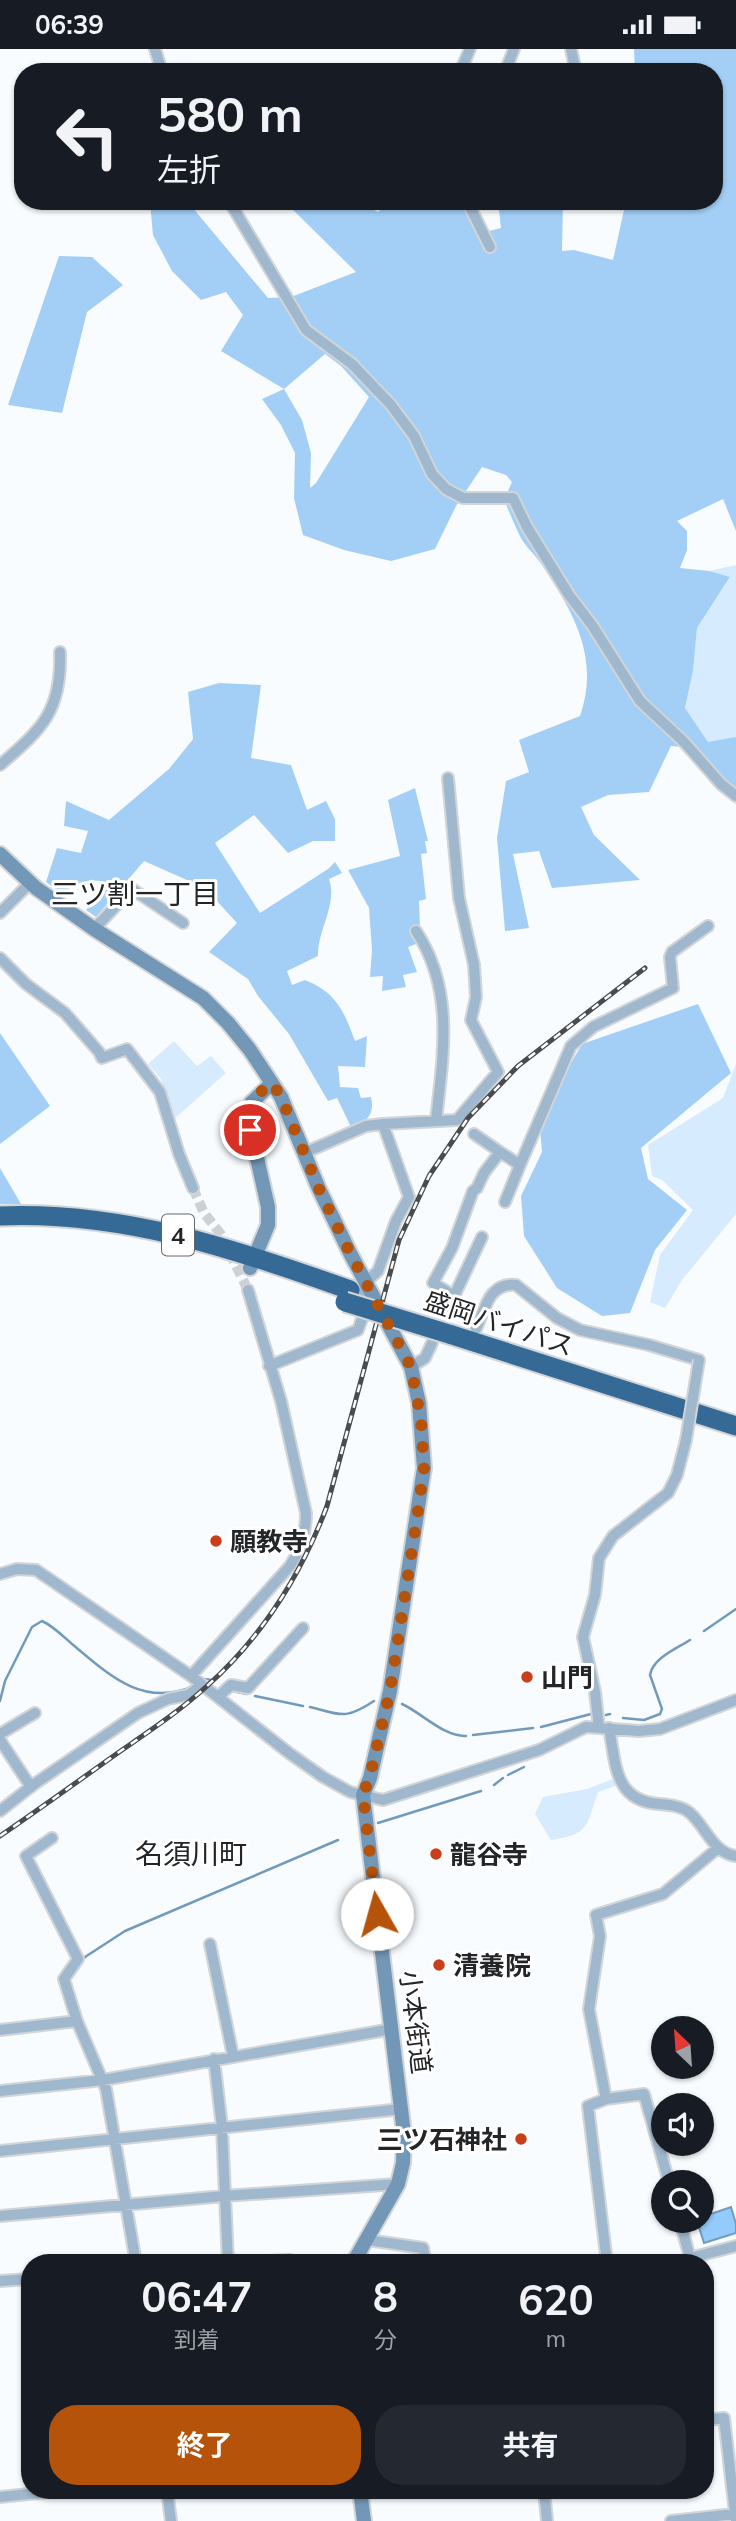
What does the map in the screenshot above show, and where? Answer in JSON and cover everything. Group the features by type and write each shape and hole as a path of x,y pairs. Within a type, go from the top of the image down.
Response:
{"highway":[{"name":"盛岡バイパス","path":"0,1216 89,1218 173,1234 253,1262 354,1291 445,1327 736,1426"},
{"name":"盛岡バイパス","path":"0,1225 45,1225 121,1233 253,1262"},
{"name":"盛岡バイパス","path":"445,1327 476,1329 736,1413"}],"street":[{"path":"234,210 306,330 352,364 391,405 414,436 432,474 446,489 463,498 513,498 527,527 569,595 592,625 640,701 736,796"},
{"path":"471,210 489,247"},
{"path":"0,765 42,726 52,709 61,670 60,652"},
{"path":"304,1153 366,1126 457,1120 498,1072 471,1020 476,996 475,974 459,898 447,778"},
{"name":"小本街道","path":"0,854 30,883 94,929 203,998 236,1032 281,1097 350,1253 354,1291 411,1367 419,1403 424,1468 390,1691 363,1795 402,2109 403,2163 398,2184 359,2254"},
{"path":"0,913 30,883"},
{"path":"94,929 132,888 183,923"},
{"path":"505,1202 571,1046 593,1027 673,988 670,957 672,952 708,926"},
{"path":"416,931 433,960 444,1013 444,1044 436,1121"},
{"path":"0,958 26,984 65,1013 102,1059 127,1049 160,1092 179,1154 193,1188"},
{"path":"253,1262 268,1226 268,1206 247,1113 252,1101 272,1083"},
{"path":"354,1291 378,1271 396,1221 409,1197 383,1124"},
{"path":"474,1134 520,1165"},
{"path":"454,1296 433,1283 452,1248 473,1191 500,1153"},
{"path":"411,1367 425,1358 445,1327 454,1296 482,1237"},
{"path":"476,1329 492,1293 502,1285 516,1285 557,1318 580,1330 649,1345 699,1360 686,1440 677,1475 668,1493 613,1536 599,1558 595,1595 583,1637 604,1728 619,1775 630,1796 643,1803 683,1809 690,1813 718,1848 736,1857"},
{"path":"191,1676 290,1566 304,1536 306,1513 281,1401 248,1290"},
{"path":"269,1366 358,1330 364,1313 363,1292 354,1291"},
{"path":"0,1574 17,1569 36,1570 191,1676 323,1777 350,1792 383,1800 539,1750 586,1727 639,1731 660,1729 736,1700"},
{"path":"218,1697 231,1685 248,1688 303,1628"},
{"path":"0,1811 30,1787 153,1704 188,1695 202,1685"},
{"path":"0,1734 35,1713"},
{"path":"0,1740 30,1787"},
{"path":"52,1838 26,1856 78,1959 64,1979 77,2021 103,2080 134,2254"},
{"path":"606,2099 589,2009 600,1936 596,1915 663,1894 718,1848"},
{"path":"210,1944 233,2056"},
{"path":"0,2030 77,2021"},
{"path":"0,2091 103,2080 392,2029"},
{"path":"214,2059 222,2127 227,2254"},
{"path":"606,2254 588,2106 606,2099 644,2094 666,2170"},
{"path":"0,2151 402,2109"},
{"path":"0,2216 398,2184"},
{"path":"683,2233 689,2254"},
{"path":"367,2240 423,2248 424,2254"},
{"path":"705,2254 736,2246"},
{"path":"0,2281 21,2280"},
{"path":"671,2521 736,2517 731,2432 724,2418 714,2419"},
{"path":"0,2497 21,2495"},
{"path":"168,2499 171,2521"},
{"path":"361,2499 364,2521"},
{"path":"545,2499 547,2521"}],"shaded area":[{"path":"634,49 736,49 736,531 723,499 677,521 687,531 687,550 680,568 709,571 730,577 697,628 693,671 685,708 708,742 736,737 736,804 683,747 671,746 649,792 608,795 581,807 594,835 640,880 552,888 539,851 513,854 529,928 505,931 497,838 506,781 529,772 519,740 580,716 587,675 585,655 573,619 542,565 522,540 504,500 512,482 506,475 482,467 456,506 435,549 391,561 344,550 303,535 294,498 295,453 281,425 262,399 284,389 221,351 243,315 226,292 201,300 172,271 153,235 151,210 195,210 268,298 291,297 356,272 293,210 466,210 486,251 495,245 489,231 501,228 499,210 563,210 562,251 574,250 613,260 624,210 723,210 723,63 635,63","holes":["325,354 341,366 369,397 316,483 310,488 311,453 302,420 284,389"]},
{"path":"59,256 92,257 123,285 87,312 62,413 8,405"},
{"path":"736,565 736,738 708,742 685,709 693,671 697,628 730,578 709,571"},
{"path":"219,683 261,685 251,758 291,765 307,810 326,801 335,819 335,841 313,841 288,853 254,815 215,843 260,913 335,862 342,873 329,879 331,898 318,956 287,971 292,985 305,980 332,997 343,1012 355,1041 367,1036 365,1067 338,1066 340,1087 358,1088 361,1098 371,1097 369,1117 352,1129 337,1098 328,1101 289,1034 258,996 248,979 209,952 237,923 205,888 144,861 96,917 86,910 110,884 90,881 61,893 46,882 57,848 81,853 88,831 64,826 66,801 109,820 169,769 193,739 188,692"},
{"path":"415,788 428,841 425,841 427,853 421,854 426,899 419,901 420,927 410,930 419,943 408,947 417,972 403,975 406,987 382,991 383,976 370,977 372,950 369,908 348,870 400,856 388,800"},
{"path":"698,1004 731,1073 641,1148 648,1179 687,1210 655,1250 630,1313 602,1316 557,1288 524,1236 521,1196 542,1152 540,1128 564,1075 582,1044"},
{"path":"0,1033 50,1106 0,1144"},
{"path":"174,1041 197,1066 211,1056 226,1073 173,1120 161,1079 148,1064"},
{"path":"736,1064 736,1214 682,1280 665,1308 650,1302 660,1255 693,1210 662,1180 652,1176 648,1145 723,1098"},
{"path":"0,1168 21,1204 0,1204"},
{"path":"616,1778 618,1785 598,1792 585,1827 573,1835 551,1840 535,1814 543,1797 587,1789"},
{"path":"731,2207 736,2233 704,2243 701,2233 714,2233 714,2213"}],"waterway":[{"path":"704,1631 736,1609"},
{"path":"0,1701 5,1681 32,1627 42,1621 126,1684 157,1693 192,1687"},
{"path":"623,1718 644,1720 660,1714 662,1709 650,1675 652,1669 666,1655 690,1640"},
{"path":"204,1679 212,1680"},
{"path":"232,1691 247,1694"},
{"path":"255,1696 303,1706"},
{"path":"310,1707 343,1714 356,1711 374,1701"},
{"path":"402,1704 441,1729 466,1736"},
{"path":"541,1727 591,1714"},
{"path":"606,1715 610,1714"},
{"path":"473,1735 533,1728"},
{"path":"508,1775 524,1767"},
{"path":"494,1785 503,1778"},
{"path":"378,1823 481,1791"},
{"path":"69,1981 85,1957 125,1931 338,1840"}],"tunnel":[{"path":"193,1188 204,1213 220,1233 248,1290"}],"railway":[{"path":"0,1836 187,1703 227,1667 262,1626 292,1580 327,1506 399,1240 429,1176 468,1118 518,1066 645,968"}],"place":[{"name":"願教寺","path":"216,1541"},
{"name":"山門","path":"527,1677"},
{"name":"龍谷寺","path":"436,1854"},
{"name":"清養院","path":"439,1965"},
{"name":"三ツ石神社","path":"521,2139"}],"district":[{"name":"三ツ割一丁目","path":"135,893"},
{"name":"名須川町","path":"191,1853"}],"route":[{"path":"250,1130 247,1113 252,1101 272,1083 281,1097 319,1189 350,1253 411,1367 419,1403 424,1444 420,1501 390,1691 363,1795 377,1914"}]}
